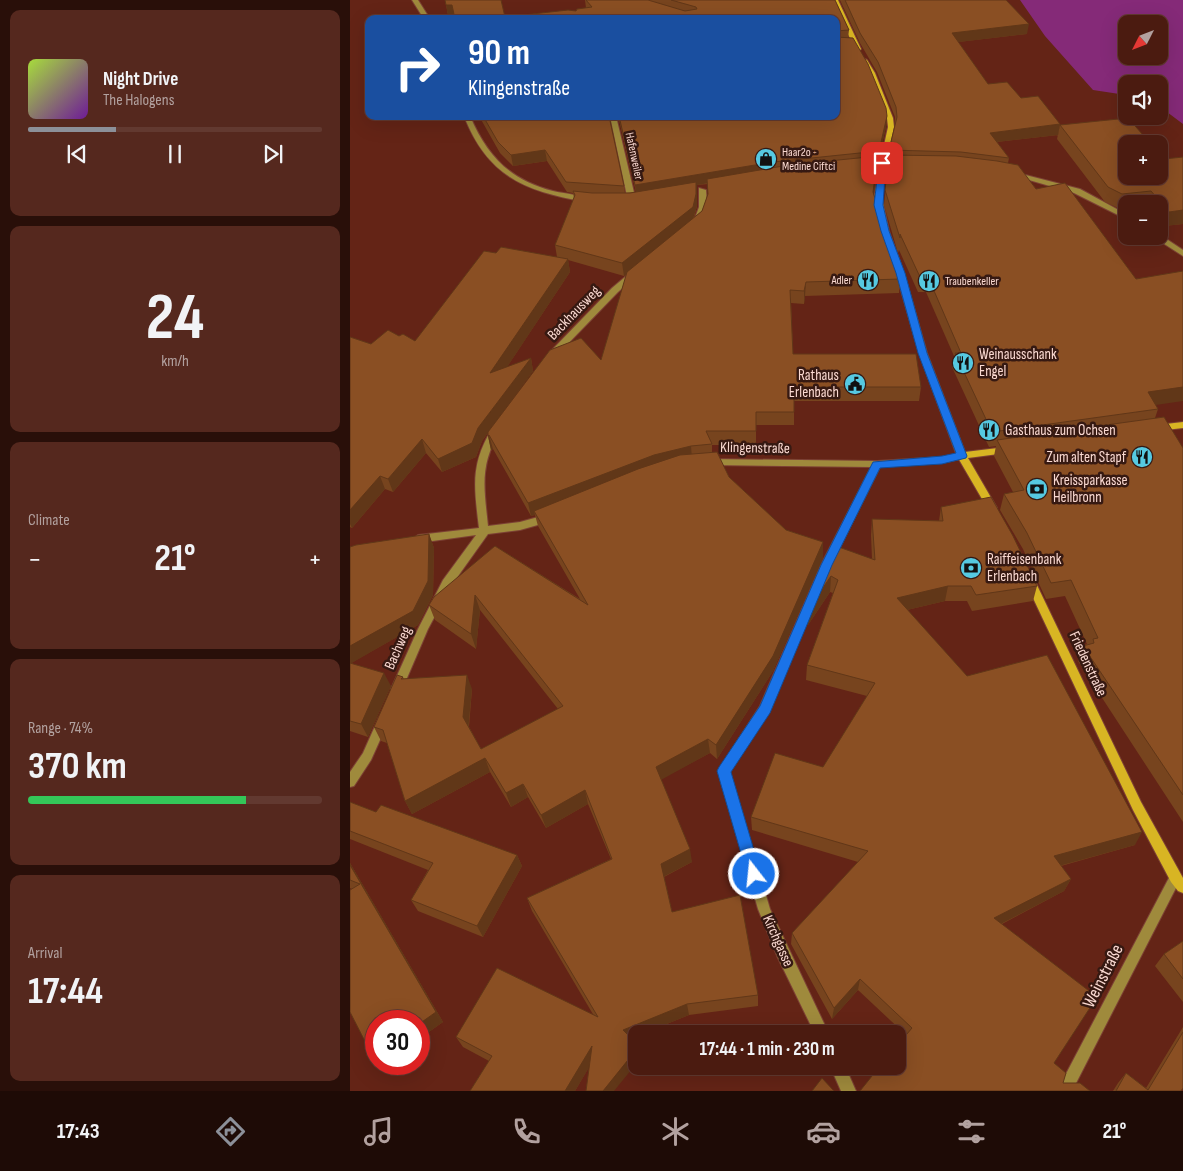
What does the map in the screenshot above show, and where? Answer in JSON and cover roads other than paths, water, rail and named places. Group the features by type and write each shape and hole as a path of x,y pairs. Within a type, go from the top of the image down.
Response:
{"street":[{"path":"415,0 424,15"},
{"path":"835,0 854,44 872,73 890,118 891,128 883,163 878,205 923,353 962,456 996,516"},
{"path":"845,44 854,44"},
{"path":"468,120 472,132 487,156 506,174 544,191 592,200"},
{"name":"Hafenweiler","path":"614,120 628,202 641,200"},
{"path":"1007,173 1077,191 1118,214"},
{"path":"691,226 698,221 703,210 704,200 697,190 711,188"},
{"path":"1168,243 1183,254"},
{"name":"Backhausweg","path":"546,363 615,290 643,266"},
{"path":"484,532 479,476 481,459 486,444 502,421"},
{"path":"1148,429 1183,425"},
{"path":"962,456 1011,449"},
{"name":"Klingenstraße","path":"698,463 877,464 942,460 962,456"},
{"name":"Kirchgasse","path":"818,1025 764,909 724,771 765,709 826,565 877,464"},
{"path":"406,540 484,532 520,526 555,516"},
{"name":"Bachweg","path":"350,782 367,756 423,629 447,583 484,532"},
{"name":"Friedenstraße","path":"1024,568 1137,806 1179,882"},
{"name":"Weinstraße","path":"1064,1091 1179,882"},
{"path":"841,1075 849,1091"}],"place":[{"name":"Haar2o - Medine Ciftci","path":"766,159"},
{"name":"Adler","path":"868,280"},
{"name":"Traubenkeller","path":"929,281"},
{"name":"Weinausschank Engel","path":"963,363"},
{"name":"Rathaus Erlenbach","path":"855,384"},
{"name":"Gasthaus zum Ochsen","path":"989,430"},
{"name":"Zum alten Stapf","path":"1142,457"},
{"name":"Kreissparkasse Heilbronn","path":"1037,489"},
{"name":"Raiffeisenbank Erlenbach","path":"971,568"}]}
